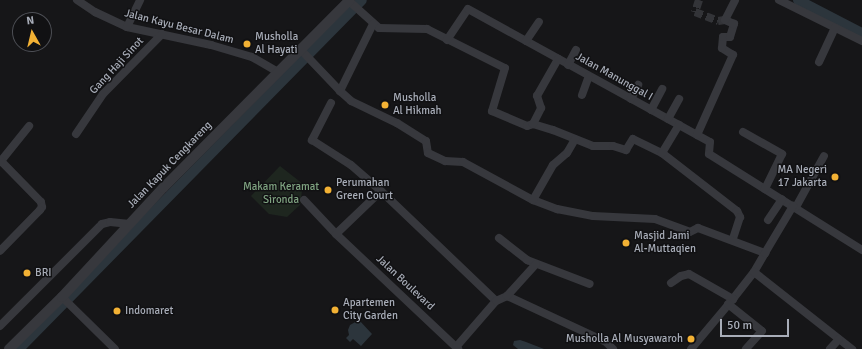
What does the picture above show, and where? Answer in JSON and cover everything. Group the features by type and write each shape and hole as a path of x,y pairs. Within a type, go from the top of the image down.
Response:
{"street":[{"name":"Jalan Kayu Besar Dalam","path":"77,0 95,12 127,27 211,45 252,57 278,72"},
{"path":"127,27 140,0"},
{"path":"697,135 733,55 722,48 723,37 730,37 734,24 726,20 735,0"},
{"path":"779,0 862,41"},
{"path":"350,1 372,24 379,28 427,29 505,68 492,111 527,126 533,124 553,130 593,146 613,146 626,150 633,139 662,153 737,211 740,217 733,240"},
{"name":"Jalan Kapuk Cengkareng","path":"9,349 63,297 130,224 278,72 305,54 350,1"},
{"name":"Jalan Manunggal I","path":"447,40 468,9 710,142 708,151 709,154 862,250"},
{"path":"526,41 538,22"},
{"path":"340,92 372,24"},
{"path":"819,62 835,28"},
{"name":"Gang Haji Sinot","path":"76,134 103,94 162,34"},
{"path":"568,65 576,50"},
{"path":"305,54 340,92 351,101 397,123 426,141 428,153 445,161 463,162 533,200 557,209 593,216 654,219 690,232 698,228 765,252"},
{"path":"533,124 541,108 537,96 558,59"},
{"path":"582,95 589,76"},
{"path":"631,99 638,85"},
{"path":"651,110 662,89"},
{"path":"668,119 679,99"},
{"path":"331,103 312,140 351,165 382,191 496,301"},
{"path":"662,153 679,125"},
{"path":"0,250 42,207 41,202 1,162 29,126"},
{"path":"743,132 782,154 765,189"},
{"path":"533,200 553,165 567,152 575,140"},
{"path":"691,349 754,272 824,156"},
{"path":"336,234 382,191"},
{"path":"768,220 782,199"},
{"name":"Jalan Boulevard","path":"304,200 336,234 457,348"},
{"path":"0,326 102,224 110,222 130,224"},
{"path":"499,238 527,260 590,284"},
{"path":"457,348 496,301 507,296 536,264"},
{"path":"754,272 852,349"},
{"path":"671,283 681,276 689,274 731,302 762,331 746,349"},
{"path":"507,296 606,342 613,349"},
{"path":"63,297 115,349"},
{"path":"830,349 839,339"}],"green space":[{"name":"Makam Keramat Sironda","path":"280,166 303,184 300,205 287,217 269,214 251,196"}],"shaded area":[{"path":"359,320 372,334 361,346 353,339 350,342 346,338 349,335 348,330 350,325"},
{"path":"520,340 544,349 518,349 513,345 514,341"}],"waterway":[{"path":"19,349 362,0"},
{"path":"798,0 862,33"}],"tunnel":[{"path":"699,0 695,12 718,21 725,20"}],"place":[{"name":"Musholla Al Hayati","path":"247,44"},
{"name":"Musholla Al Hikmah","path":"385,105"},
{"name":"MA Negeri 17 Jakarta","path":"835,177"},
{"name":"Perumahan Green Court","path":"328,190"},
{"name":"Masjid Jami Al-Muttaqien","path":"626,243"},
{"name":"BRI","path":"27,273"},
{"name":"Apartemen City Garden","path":"335,310"},
{"name":"Indomaret","path":"117,311"},
{"name":"Musholla Al Musyawaroh","path":"691,339"}]}
